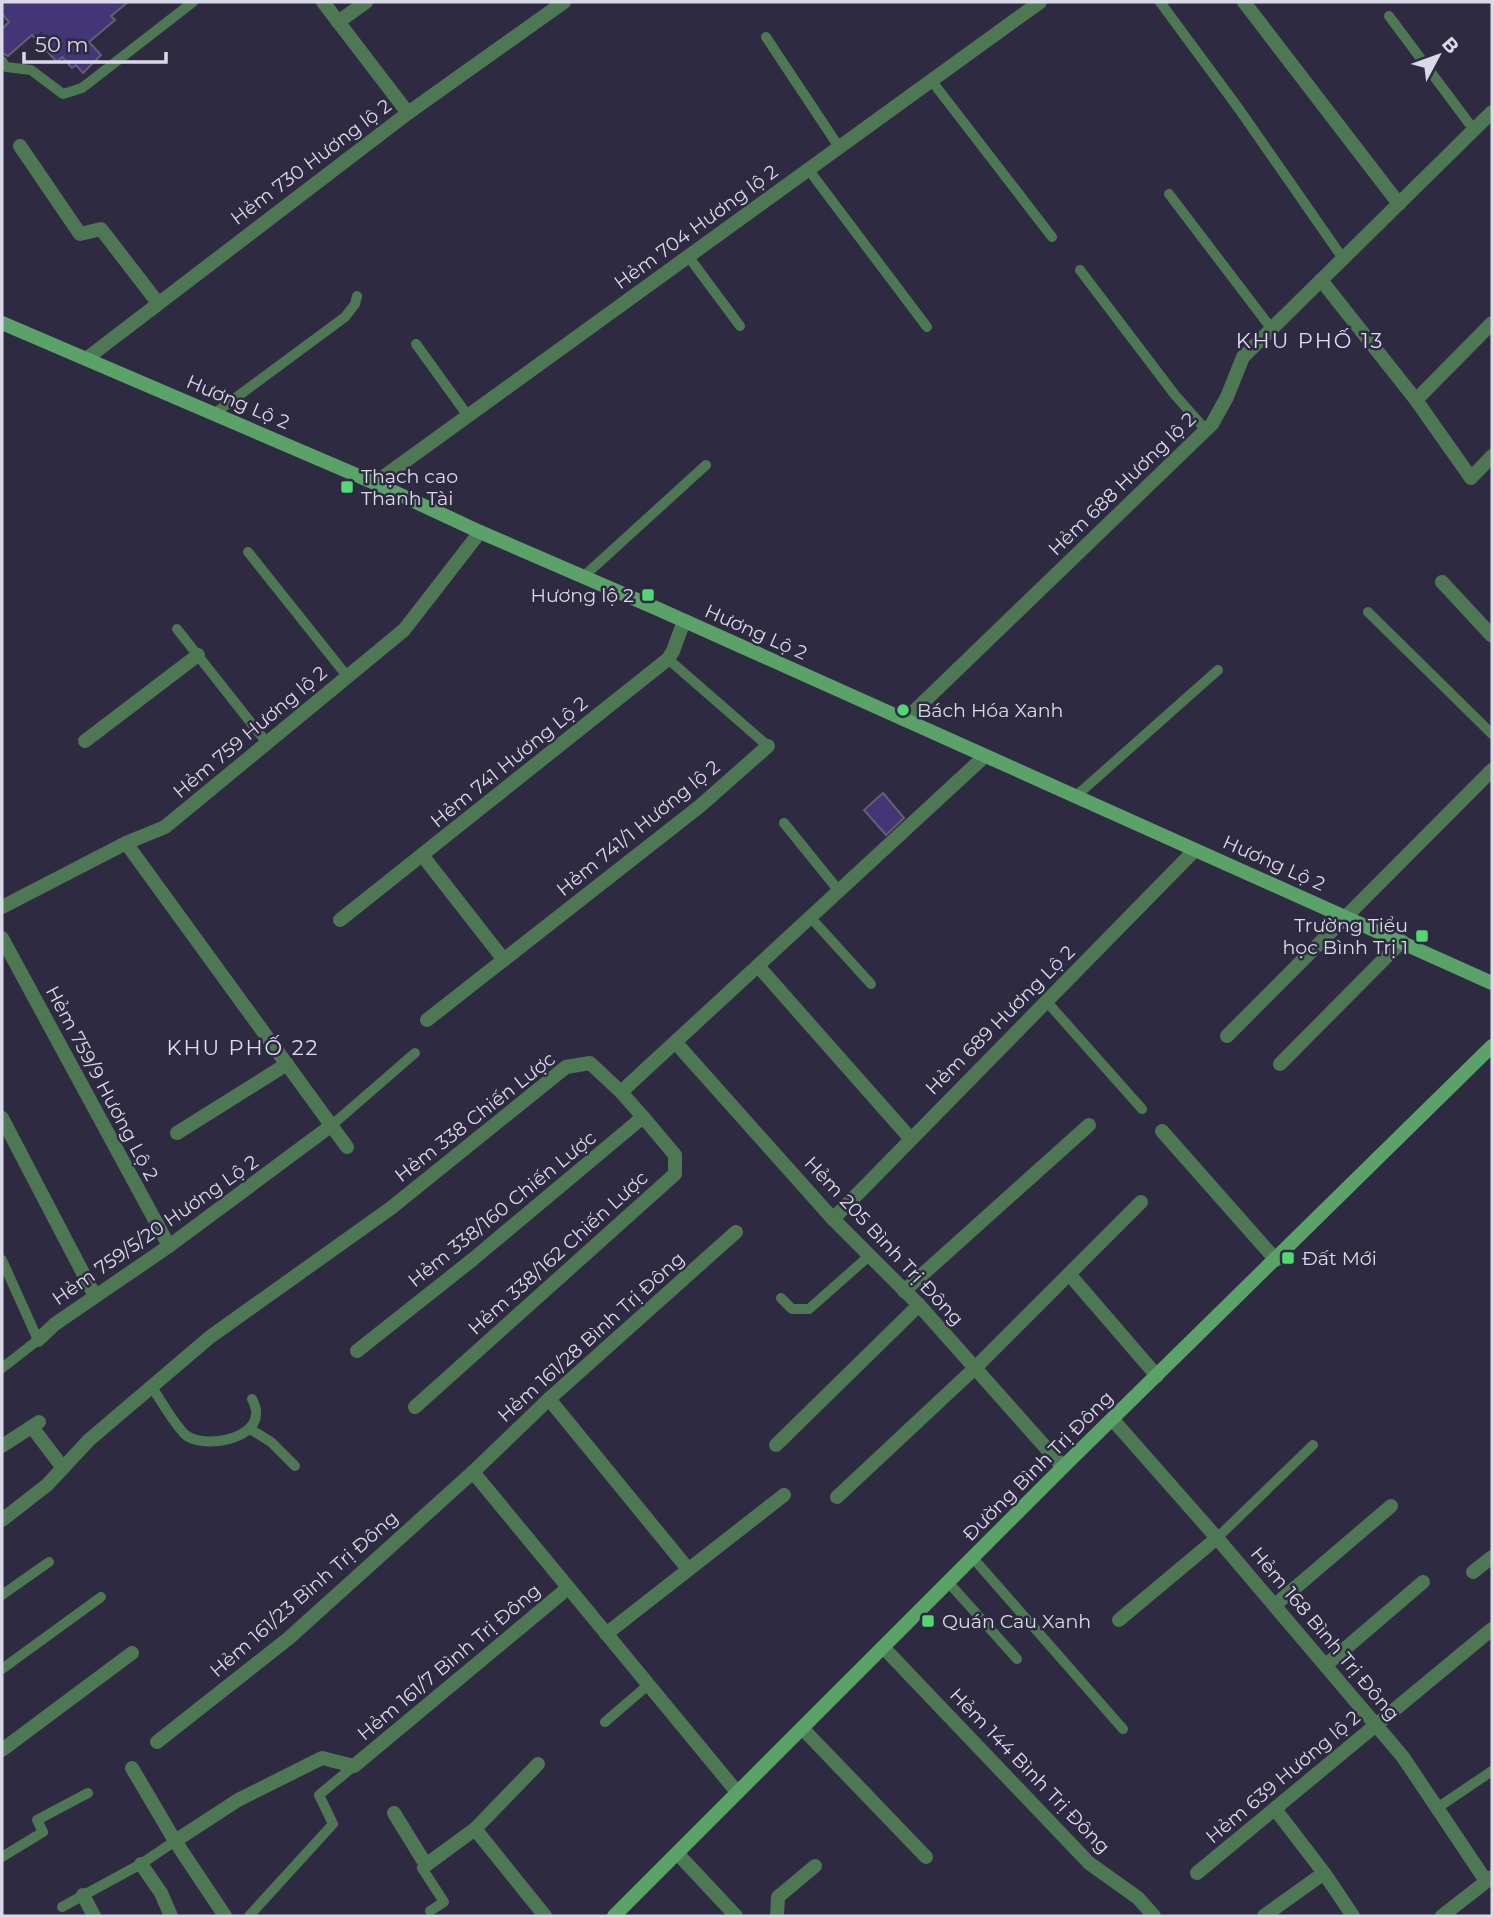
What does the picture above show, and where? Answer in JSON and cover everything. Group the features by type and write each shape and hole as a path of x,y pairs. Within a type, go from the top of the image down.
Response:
{"main road":[{"name":"Hương Lộ 2","path":"2,323 375,483 1492,983"},
{"name":"Đường Bình Trị Đông","path":"616,1915 1063,1467 1492,1046"}],"street":[{"path":"323,2 408,113"},
{"path":"338,22 366,2"},
{"name":"Hẻm 730 Hương lộ 2","path":"86,359 408,113 564,2"},
{"name":"Hẻm 704 Hương lộ 2","path":"375,483 1040,2"},
{"path":"1244,2 1399,204"},
{"name":"Hẻm 688 Hương lộ 2","path":"905,720 1212,424 1227,397 1243,357 1492,112"},
{"path":"20,146 80,234 101,229 158,303"},
{"path":"1321,280 1416,400 1471,478 1492,456"},
{"path":"1416,400 1492,323"},
{"name":"Hẻm 759 Hương lộ 2","path":"2,907 126,843 165,827 404,630 480,532"},
{"path":"1442,582 1492,636"},
{"name":"Hẻm 741 Hương Lộ 2","path":"340,920 668,659 684,621"},
{"path":"85,741 198,655"},
{"name":"Hẻm 741/1 Hương lộ 2","path":"426,1020 700,806 768,746"},
{"path":"643,1117 621,1092 985,756"},
{"path":"1227,1036 1492,770"},
{"path":"126,843 348,1147"},
{"name":"Hẻm 689 Hương Lộ 2","path":"833,1219 1195,850"},
{"path":"422,855 504,960"},
{"name":"Hẻm 759/9 Hương Lộ 2","path":"2,938 169,1246"},
{"path":"1280,1064 1402,941"},
{"path":"758,966 910,1138"},
{"name":"Hẻm 205 Bình Trị Đông","path":"676,1043 833,1219 919,1305 1063,1467"},
{"path":"177,1133 287,1063"},
{"name":"Hẻm 338 Chiến Lược","path":"2,1520 47,1485 89,1440 210,1337 391,1208 566,1066 590,1063 621,1092"},
{"name":"Hẻm 338/160 Chiến Lược","path":"357,1351 454,1275 643,1117"},
{"name":"Hẻm 338/162 Chiến Lược","path":"415,1407 675,1174 675,1155 643,1117"},
{"path":"2,1118 95,1296"},
{"name":"Hẻm 759/5/20 Hương Lộ 2","path":"38,1340 55,1324 169,1246 332,1125"},
{"path":"904,1291 1089,1125"},
{"path":"1161,1131 1276,1260"},
{"path":"837,1497 975,1368 1141,1202"},
{"name":"Hẻm 161/28 Bình Trị Đông","path":"473,1472 549,1399 736,1233"},
{"path":"1069,1274 1157,1376"},
{"path":"776,1445 919,1305"},
{"path":"549,1399 688,1569"},
{"name":"Hẻm 168 Bình Trị Đông","path":"1112,1420 1217,1538 1403,1756 1489,1879"},
{"path":"2,1446 36,1424 63,1468"},
{"path":"473,1472 737,1792"},
{"name":"Hẻm 161/23 Bình Trị Đông","path":"157,1742 289,1638 473,1472"},
{"path":"606,1634 783,1495"},
{"path":"1275,1605 1391,1506"},
{"path":"1119,1620 1217,1538"},
{"path":"1473,1573 1492,1557"},
{"path":"1326,1665 1423,1583"},
{"name":"Hẻm 161/7 Bình Trị Đông","path":"354,1766 568,1588"},
{"name":"Hẻm 639 Hương lộ 2","path":"1196,1873 1492,1629"},
{"name":"Hẻm 144 Bình Trị Đông","path":"883,1647 1089,1863 1138,1898 1154,1916"},
{"path":"2,1750 132,1653"},
{"path":"802,1728 926,1857"},
{"path":"175,1841 238,1800 322,1758 354,1766"},
{"path":"394,1813 426,1865 475,1829 538,1764"},
{"path":"132,1768 175,1841 225,1916"},
{"path":"1275,1809 1353,1916"},
{"path":"475,1829 545,1916"},
{"path":"677,1853 736,1916"},
{"path":"141,1864 161,1893 171,1916"},
{"path":"777,1916 778,1897 815,1866"},
{"path":"1264,1916 1324,1873"},
{"path":"1442,1916 1489,1879"},
{"path":"83,1895 94,1916"}],"lane":[{"path":"2,61 6,67 31,70 63,94 82,88 193,2"},
{"path":"1160,2 1239,109 1344,260"},
{"path":"1390,16 1474,130"},
{"path":"765,37 839,147"},
{"path":"931,80 1052,237"},
{"path":"808,169 926,327"},
{"path":"1169,194 1271,328"},
{"path":"688,256 740,326"},
{"path":"1080,270 1175,395 1206,430"},
{"path":"215,413 345,317 355,304 357,296"},
{"path":"416,344 468,416"},
{"path":"583,577 706,465"},
{"path":"248,552 347,676"},
{"path":"1368,612 1492,734"},
{"path":"177,629 267,743"},
{"name":"Hẻm 741/1 Hương lộ 2","path":"668,659 768,746"},
{"path":"1076,796 1218,670"},
{"path":"784,823 839,891"},
{"path":"811,918 871,984"},
{"path":"1047,1002 1142,1109"},
{"path":"332,1125 415,1053"},
{"path":"780,1297 793,1309 810,1309 869,1256"},
{"path":"2,1260 38,1340"},
{"name":"Hẻm 759/5/20 Hương Lộ 2","path":"2,1368 38,1340"},
{"path":"152,1387 187,1436 211,1442 233,1438 250,1429 257,1414 253,1399"},
{"path":"250,1429 271,1442 295,1466"},
{"path":"1217,1538 1313,1445"},
{"path":"973,1558 1123,1729"},
{"path":"2,1595 49,1562"},
{"path":"948,1582 1017,1659"},
{"path":"2,1669 101,1597"},
{"path":"605,1722 648,1685"},
{"path":"249,1916 333,1824 318,1795 354,1766"},
{"path":"1437,1808 1492,1771"},
{"path":"2,1857 43,1832 37,1820 88,1793"},
{"path":"62,1907 141,1864 175,1841"},
{"path":"426,1865 422,1868 444,1902 430,1911"}],"building":[{"path":"2,2 128,2 111,16 115,20 89,42 101,55 83,73 76,65 72,68 62,57 57,62 32,35 8,56 2,53 2,29 9,22 2,14"},
{"path":"883,793 904,818 886,835 864,810"}],"place":[{"name":"Thạch cao Thanh Tài","path":"347,487"},
{"name":"Hương lộ 2","path":"648,595"},
{"name":"Bách Hóa Xanh","path":"903,710"},
{"name":"Trường Tiểu học Bình Trị 1","path":"1422,936"},
{"name":"Đất Mới","path":"1288,1258"},
{"name":"Quán Cau Xanh","path":"928,1621"}],"district":[{"name":"KHU PHỐ 13","path":"1310,340"},
{"name":"KHU PHỐ 22","path":"243,1047"}]}
